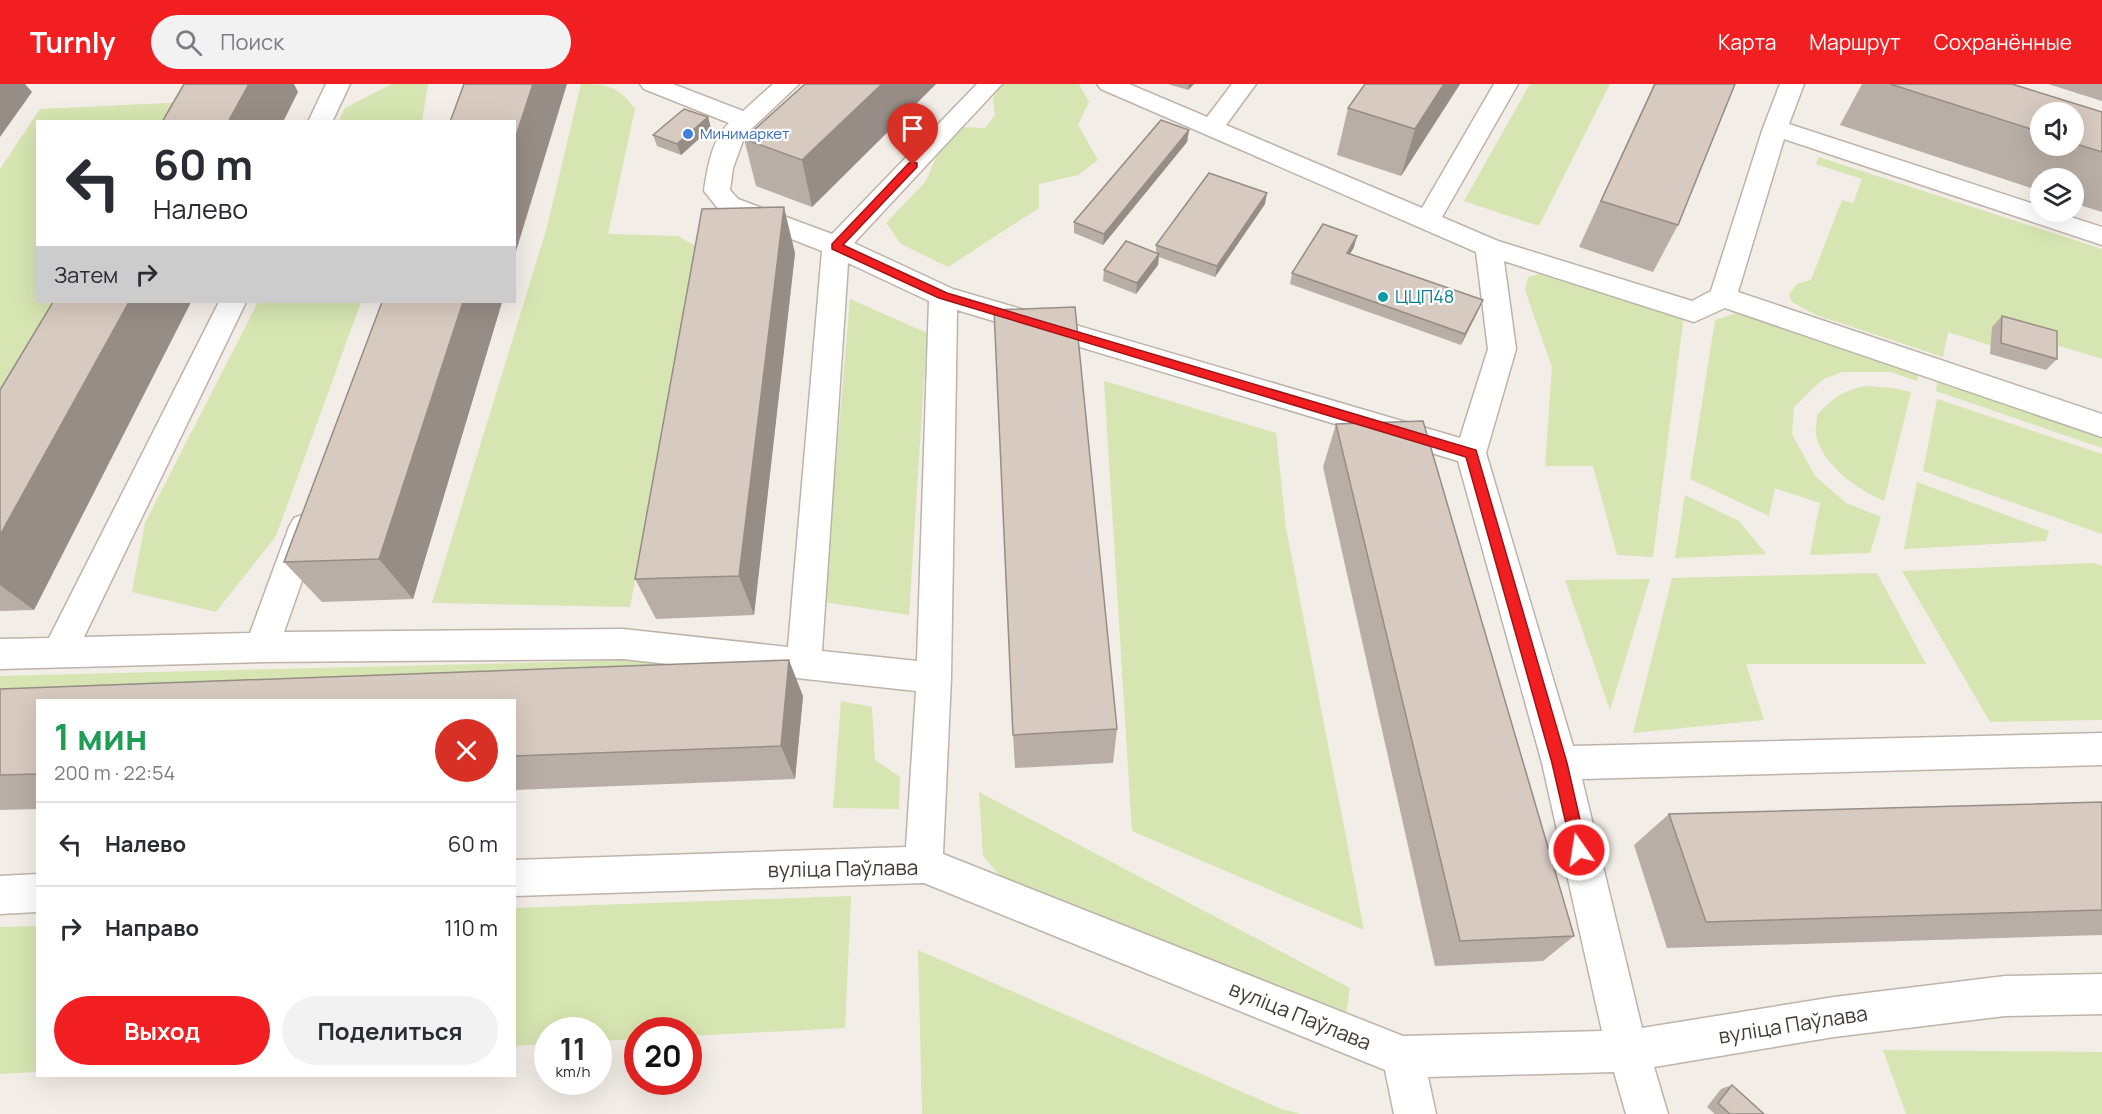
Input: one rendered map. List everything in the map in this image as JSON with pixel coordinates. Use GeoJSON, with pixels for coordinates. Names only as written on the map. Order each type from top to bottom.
{"type":"FeatureCollection","features":[{"type":"Feature","properties":{"kind":"street"},"geometry":{"type":"LineString","coordinates":[[321,120],[338,84]]}},
{"type":"Feature","properties":{"kind":"street"},"geometry":{"type":"LineString","coordinates":[[652,84],[746,120]]}},
{"type":"Feature","properties":{"kind":"street"},"geometry":{"type":"LineString","coordinates":[[787,84],[734,132],[720,168],[717,191],[729,205],[836,246],[943,296],[1471,453]]}},
{"type":"Feature","properties":{"kind":"street"},"geometry":{"type":"LineString","coordinates":[[804,664],[836,246],[990,84]]}},
{"type":"Feature","properties":{"kind":"street"},"geometry":{"type":"LineString","coordinates":[[1109,84],[1489,247],[1694,312],[1723,297],[1775,128],[1792,84]]}},
{"type":"Feature","properties":{"kind":"street"},"geometry":{"type":"LineString","coordinates":[[1210,129],[1244,84]]}},
{"type":"Feature","properties":{"kind":"street"},"geometry":{"type":"LineString","coordinates":[[1427,221],[1506,84]]}},
{"type":"Feature","properties":{"kind":"street"},"geometry":{"type":"LineString","coordinates":[[1775,128],[2102,236]]}},
{"type":"Feature","properties":{"kind":"street"},"geometry":{"type":"LineString","coordinates":[[1489,247],[1502,349],[1471,453],[1560,763],[1627,1051],[1647,1114]]}},
{"type":"Feature","properties":{"kind":"street"},"geometry":{"type":"LineString","coordinates":[[924,865],[934,678],[943,296]]}},
{"type":"Feature","properties":{"kind":"street"},"geometry":{"type":"LineString","coordinates":[[1723,297],[2102,426]]}},
{"type":"Feature","properties":{"kind":"street"},"geometry":{"type":"LineString","coordinates":[[60,651],[232,303]]}},
{"type":"Feature","properties":{"kind":"street"},"geometry":{"type":"LineString","coordinates":[[262,647],[315,502]]}},
{"type":"Feature","properties":{"kind":"street"},"geometry":{"type":"LineString","coordinates":[[0,654],[262,647],[623,644],[934,678]]}},
{"type":"Feature","properties":{"kind":"street"},"geometry":{"type":"LineString","coordinates":[[1560,763],[2102,749]]}},
{"type":"Feature","properties":{"kind":"street","name":"вуліца Паўлава"},"geometry":{"type":"LineString","coordinates":[[516,878],[924,865],[1402,1057],[1627,1051],[1834,1017],[1994,997],[2102,994]]}},
{"type":"Feature","properties":{"kind":"street"},"geometry":{"type":"LineString","coordinates":[[0,895],[36,893]]}},
{"type":"Feature","properties":{"kind":"street"},"geometry":{"type":"LineString","coordinates":[[1402,1057],[1414,1114]]}},
{"type":"Feature","properties":{"kind":"green space"},"geometry":{"type":"Polygon","coordinates":[[[392,84],[428,84],[422,120],[339,120],[345,108],[392,84]]]}},
{"type":"Feature","properties":{"kind":"green space"},"geometry":{"type":"Polygon","coordinates":[[[581,84],[612,88],[624,96],[635,109],[608,234],[678,236],[697,247],[630,607],[432,603],[547,227],[581,84]]]}},
{"type":"Feature","properties":{"kind":"green space"},"geometry":{"type":"Polygon","coordinates":[[[1000,84],[1079,84],[1089,102],[1078,125],[1098,160],[1078,175],[1039,184],[1039,208],[948,267],[901,244],[886,223],[926,181],[938,153],[960,127],[985,128],[995,115],[993,99],[1000,84]]]}},
{"type":"Feature","properties":{"kind":"green space"},"geometry":{"type":"Polygon","coordinates":[[[1530,84],[1610,84],[1539,226],[1464,201],[1530,84]]]}},
{"type":"Feature","properties":{"kind":"green space"},"geometry":{"type":"Polygon","coordinates":[[[209,101],[199,120],[36,120],[36,303],[94,303],[0,467],[0,169],[40,109],[209,101]]]}},
{"type":"Feature","properties":{"kind":"green space"},"geometry":{"type":"Polygon","coordinates":[[[1819,157],[2102,249],[2102,359],[1995,326],[1992,346],[1948,332],[1943,357],[1816,315],[1792,302],[1789,295],[1797,284],[1811,280],[1842,200],[1853,203],[1862,179],[1816,164],[1819,157]]]}},
{"type":"Feature","properties":{"kind":"green space"},"geometry":{"type":"Polygon","coordinates":[[[1547,272],[1684,314],[1653,557],[1617,555],[1593,466],[1545,466],[1552,367],[1525,290],[1528,277],[1547,272]]]}},
{"type":"Feature","properties":{"kind":"green space"},"geometry":{"type":"Polygon","coordinates":[[[850,299],[927,333],[909,615],[824,602],[850,299]]]}},
{"type":"Feature","properties":{"kind":"green space"},"geometry":{"type":"Polygon","coordinates":[[[257,303],[361,303],[276,536],[216,612],[132,592],[145,523],[257,303]]]}},
{"type":"Feature","properties":{"kind":"green space"},"geometry":{"type":"Polygon","coordinates":[[[1746,310],[1920,369],[1917,381],[1890,372],[1842,372],[1822,380],[1794,407],[1792,434],[1815,476],[1846,503],[1881,517],[1870,553],[1810,555],[1820,503],[1775,488],[1769,516],[1690,479],[1715,320],[1746,310]]]}},
{"type":"Feature","properties":{"kind":"green space"},"geometry":{"type":"Polygon","coordinates":[[[1938,378],[2102,434],[2102,448],[1936,391],[1938,378]]]}},
{"type":"Feature","properties":{"kind":"green space"},"geometry":{"type":"Polygon","coordinates":[[[1104,381],[1276,433],[1286,528],[1364,930],[1132,831],[1104,381]]]}},
{"type":"Feature","properties":{"kind":"green space"},"geometry":{"type":"Polygon","coordinates":[[[1864,386],[1911,392],[1884,501],[1842,475],[1826,457],[1816,435],[1817,415],[1843,393],[1864,386]]]}},
{"type":"Feature","properties":{"kind":"green space"},"geometry":{"type":"Polygon","coordinates":[[[1937,399],[2102,454],[2102,534],[1923,471],[1937,399]]]}},
{"type":"Feature","properties":{"kind":"green space"},"geometry":{"type":"Polygon","coordinates":[[[1917,482],[2049,531],[2046,541],[1904,549],[1917,482]]]}},
{"type":"Feature","properties":{"kind":"green space"},"geometry":{"type":"Polygon","coordinates":[[[1685,495],[1739,521],[1766,554],[1675,558],[1685,495]]]}},
{"type":"Feature","properties":{"kind":"green space"},"geometry":{"type":"Polygon","coordinates":[[[2093,563],[2102,566],[2102,720],[1990,722],[1902,571],[2093,563]]]}},
{"type":"Feature","properties":{"kind":"green space"},"geometry":{"type":"Polygon","coordinates":[[[1877,573],[1926,664],[1746,664],[1764,720],[1633,733],[1672,578],[1877,573]]]}},
{"type":"Feature","properties":{"kind":"green space"},"geometry":{"type":"Polygon","coordinates":[[[1650,579],[1610,710],[1565,580],[1650,579]]]}},
{"type":"Feature","properties":{"kind":"green space"},"geometry":{"type":"Polygon","coordinates":[[[634,660],[788,674],[36,699],[0,719],[0,676],[634,660]]]}},
{"type":"Feature","properties":{"kind":"green space"},"geometry":{"type":"Polygon","coordinates":[[[841,701],[872,707],[875,760],[900,777],[899,809],[833,808],[841,701]]]}},
{"type":"Feature","properties":{"kind":"green space"},"geometry":{"type":"Polygon","coordinates":[[[979,792],[1350,988],[1346,1015],[1008,885],[983,856],[979,792]]]}},
{"type":"Feature","properties":{"kind":"green space"},"geometry":{"type":"Polygon","coordinates":[[[851,896],[845,1028],[702,1035],[702,1017],[624,1017],[624,1040],[612,1040],[612,1017],[534,1017],[534,1045],[516,1046],[516,908],[851,896]]]}},
{"type":"Feature","properties":{"kind":"green space"},"geometry":{"type":"Polygon","coordinates":[[[36,926],[36,1072],[0,1074],[0,927],[36,926]]]}},
{"type":"Feature","properties":{"kind":"green space"},"geometry":{"type":"Polygon","coordinates":[[[918,950],[1281,1109],[1301,1114],[922,1114],[918,950]]]}},
{"type":"Feature","properties":{"kind":"green space"},"geometry":{"type":"Polygon","coordinates":[[[1883,1050],[2102,1052],[2102,1114],[1906,1114],[1883,1050]]]}},
{"type":"Feature","properties":{"kind":"building"},"geometry":{"type":"Polygon","coordinates":[[[184,84],[249,84],[229,120],[163,120],[184,84]]]}},
{"type":"Feature","properties":{"kind":"building"},"geometry":{"type":"Polygon","coordinates":[[[464,84],[533,84],[516,136],[516,120],[451,120],[464,84]]]}},
{"type":"Feature","properties":{"kind":"building"},"geometry":{"type":"Polygon","coordinates":[[[805,84],[882,84],[802,160],[744,139],[805,84]]]}},
{"type":"Feature","properties":{"kind":"building"},"geometry":{"type":"Polygon","coordinates":[[[1365,84],[1444,84],[1415,129],[1348,108],[1365,84]]]}},
{"type":"Feature","properties":{"kind":"building"},"geometry":{"type":"Polygon","coordinates":[[[1655,84],[1735,84],[1678,225],[1601,201],[1655,84]]]}},
{"type":"Feature","properties":{"kind":"building"},"geometry":{"type":"Polygon","coordinates":[[[1890,84],[2012,84],[2070,102],[2030,102],[2030,129],[1890,84]]]}},
{"type":"Feature","properties":{"kind":"building"},"geometry":{"type":"Polygon","coordinates":[[[2084,106],[2102,112],[2102,152],[2084,146],[2084,106]]]}},
{"type":"Feature","properties":{"kind":"building"},"geometry":{"type":"Polygon","coordinates":[[[684,109],[708,117],[677,144],[653,135],[684,109]]]}},
{"type":"Feature","properties":{"kind":"building"},"geometry":{"type":"Polygon","coordinates":[[[1161,120],[1189,130],[1104,234],[1074,222],[1161,120]]]}},
{"type":"Feature","properties":{"kind":"building"},"geometry":{"type":"Polygon","coordinates":[[[1209,173],[1267,193],[1217,266],[1156,245],[1209,173]]]}},
{"type":"Feature","properties":{"kind":"building"},"geometry":{"type":"Polygon","coordinates":[[[784,207],[739,576],[635,579],[702,209],[784,207]]]}},
{"type":"Feature","properties":{"kind":"building","name":"ЦЦП48"},"geometry":{"type":"Polygon","coordinates":[[[1323,224],[1357,236],[1347,253],[1483,300],[1465,334],[1292,273],[1323,224]]]}},
{"type":"Feature","properties":{"kind":"building"},"geometry":{"type":"Polygon","coordinates":[[[1126,241],[1159,254],[1137,283],[1104,270],[1126,241]]]}},
{"type":"Feature","properties":{"kind":"building"},"geometry":{"type":"Polygon","coordinates":[[[52,303],[128,303],[0,535],[0,390],[52,303]]]}},
{"type":"Feature","properties":{"kind":"building"},"geometry":{"type":"Polygon","coordinates":[[[382,303],[463,303],[379,559],[284,562],[382,303]]]}},
{"type":"Feature","properties":{"kind":"building"},"geometry":{"type":"Polygon","coordinates":[[[1075,307],[1117,729],[1013,735],[994,310],[1075,307]]]}},
{"type":"Feature","properties":{"kind":"building"},"geometry":{"type":"Polygon","coordinates":[[[2002,316],[2057,331],[2057,359],[2001,343],[2002,316]]]}},
{"type":"Feature","properties":{"kind":"building"},"geometry":{"type":"Polygon","coordinates":[[[1423,421],[1574,936],[1460,941],[1336,424],[1423,421]]]}},
{"type":"Feature","properties":{"kind":"building"},"geometry":{"type":"Polygon","coordinates":[[[789,660],[781,746],[516,756],[516,699],[36,699],[36,774],[0,775],[0,689],[789,660]]]}},
{"type":"Feature","properties":{"kind":"building"},"geometry":{"type":"Polygon","coordinates":[[[2102,802],[2102,910],[1706,922],[1669,814],[2102,802]]]}},
{"type":"Feature","properties":{"kind":"building"},"geometry":{"type":"Polygon","coordinates":[[[1732,1085],[1764,1114],[1730,1114],[1718,1103],[1732,1085]]]}},
{"type":"Feature","properties":{"kind":"place","name":"Минимаркет"},"geometry":{"type":"Point","coordinates":[688,134]}},
{"type":"Feature","properties":{"kind":"place","name":"ЦЦП48"},"geometry":{"type":"Point","coordinates":[1383,297]}},
{"type":"Feature","properties":{"kind":"route"},"geometry":{"type":"LineString","coordinates":[[913,165],[836,246],[943,296],[1471,453],[1560,763],[1579,850]]}}]}
